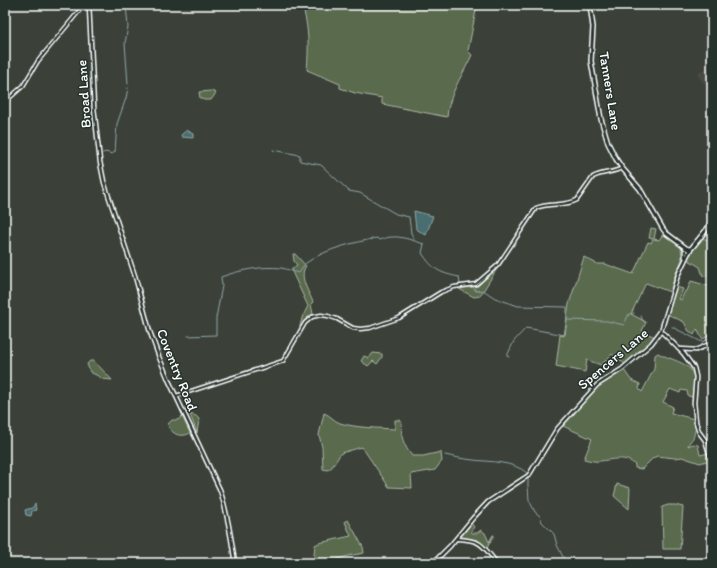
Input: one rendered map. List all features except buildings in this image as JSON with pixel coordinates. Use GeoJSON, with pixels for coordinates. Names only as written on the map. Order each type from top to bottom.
{"type":"FeatureCollection","features":[{"type":"Feature","properties":{"kind":"main road","name":"Tanners Lane"},"geometry":{"type":"LineString","coordinates":[[590,5],[592,27],[591,61],[601,119],[610,146],[622,168],[640,188],[663,229],[688,250]]}},
{"type":"Feature","properties":{"kind":"main road","name":"Spencers Lane"},"geometry":{"type":"LineString","coordinates":[[688,250],[707,229],[712,220]]}},
{"type":"Feature","properties":{"kind":"street"},"geometry":{"type":"LineString","coordinates":[[5,102],[24,85],[38,60],[84,5]]}},
{"type":"Feature","properties":{"kind":"street","name":"Broad Lane"},"geometry":{"type":"LineString","coordinates":[[89,5],[94,108],[100,162],[104,181]]}},
{"type":"Feature","properties":{"kind":"street"},"geometry":{"type":"LineString","coordinates":[[176,396],[283,361],[304,323],[312,317],[321,315],[328,316],[356,329],[370,328],[399,318],[441,292],[454,287],[476,284],[498,264],[536,208],[542,206],[563,205],[574,202],[593,177],[622,168]]}},
{"type":"Feature","properties":{"kind":"street","name":"Coventry Road"},"geometry":{"type":"LineString","coordinates":[[104,181],[135,276],[150,332],[176,396],[220,490],[231,535],[235,563]]}},
{"type":"Feature","properties":{"kind":"street","name":"Spencers Lane"},"geometry":{"type":"LineString","coordinates":[[433,563],[457,539],[473,518],[488,502],[529,475],[557,429],[597,384],[632,360],[651,344],[661,331],[678,275],[688,250]]}},
{"type":"Feature","properties":{"kind":"street"},"geometry":{"type":"LineString","coordinates":[[661,331],[683,353],[694,368],[696,377],[694,403],[696,422],[712,462]]}},
{"type":"Feature","properties":{"kind":"street"},"geometry":{"type":"LineString","coordinates":[[679,349],[700,349],[712,343]]}},
{"type":"Feature","properties":{"kind":"street"},"geometry":{"type":"LineString","coordinates":[[683,353],[686,350]]}},
{"type":"Feature","properties":{"kind":"street"},"geometry":{"type":"LineString","coordinates":[[457,539],[479,542],[497,563]]}},
{"type":"Feature","properties":{"kind":"street"},"geometry":{"type":"LineString","coordinates":[[709,563],[712,555]]}},
{"type":"Feature","properties":{"kind":"shaded area"},"geometry":{"type":"Polygon","coordinates":[[[712,65],[712,86],[708,84],[705,85],[697,74],[712,65]]]}},
{"type":"Feature","properties":{"kind":"green space"},"geometry":{"type":"Polygon","coordinates":[[[302,5],[477,5],[468,51],[472,55],[453,92],[447,117],[382,104],[382,98],[355,93],[340,88],[340,84],[307,70],[308,37],[302,5]]]}},
{"type":"Feature","properties":{"kind":"green space"},"geometry":{"type":"Polygon","coordinates":[[[211,91],[216,93],[211,100],[204,100],[200,98],[199,92],[211,91]]]}},
{"type":"Feature","properties":{"kind":"green space"},"geometry":{"type":"Polygon","coordinates":[[[651,228],[656,229],[654,239],[659,240],[664,233],[681,246],[682,260],[670,292],[646,283],[631,314],[646,322],[642,331],[655,337],[637,355],[625,364],[612,354],[601,365],[587,360],[585,372],[556,366],[560,335],[564,336],[569,304],[584,257],[597,264],[605,264],[633,274],[648,242],[651,243],[653,239],[649,238],[651,228]]]}},
{"type":"Feature","properties":{"kind":"green space"},"geometry":{"type":"Polygon","coordinates":[[[703,238],[712,242],[712,277],[703,276],[700,267],[687,259],[703,238]]]}},
{"type":"Feature","properties":{"kind":"green space"},"geometry":{"type":"Polygon","coordinates":[[[293,254],[295,254],[306,266],[303,274],[307,289],[313,302],[311,304],[313,314],[306,320],[299,330],[302,318],[308,306],[293,274],[292,269],[297,265],[294,261],[293,254]]]}},
{"type":"Feature","properties":{"kind":"green space"},"geometry":{"type":"Polygon","coordinates":[[[500,264],[480,296],[474,297],[459,289],[478,286],[500,264]]]}},
{"type":"Feature","properties":{"kind":"green space"},"geometry":{"type":"Polygon","coordinates":[[[691,281],[712,287],[712,335],[702,339],[697,329],[694,335],[688,330],[684,322],[667,314],[676,287],[683,289],[679,299],[681,300],[691,281]]]}},
{"type":"Feature","properties":{"kind":"green space"},"geometry":{"type":"Polygon","coordinates":[[[373,353],[382,354],[382,357],[377,364],[373,361],[368,366],[361,361],[364,356],[369,358],[373,353]]]}},
{"type":"Feature","properties":{"kind":"green space"},"geometry":{"type":"Polygon","coordinates":[[[658,353],[687,366],[693,374],[694,383],[692,397],[688,396],[687,391],[681,390],[680,393],[670,389],[663,402],[673,407],[671,413],[694,419],[697,430],[695,430],[694,436],[688,446],[693,444],[698,445],[700,455],[708,453],[710,460],[700,463],[682,457],[675,458],[657,456],[642,469],[635,468],[635,465],[631,462],[623,459],[596,461],[584,459],[592,439],[563,426],[597,387],[624,370],[631,380],[640,384],[639,389],[642,392],[654,369],[655,355],[658,353]]]}},
{"type":"Feature","properties":{"kind":"green space"},"geometry":{"type":"Polygon","coordinates":[[[90,361],[94,361],[112,380],[102,379],[90,372],[87,364],[90,361]]]}},
{"type":"Feature","properties":{"kind":"green space"},"geometry":{"type":"Polygon","coordinates":[[[324,413],[340,423],[367,428],[395,429],[395,420],[400,420],[402,423],[403,441],[412,456],[423,456],[441,452],[442,461],[435,470],[411,474],[412,488],[389,487],[362,447],[341,453],[332,467],[328,470],[323,469],[322,447],[319,435],[324,413]]]}},
{"type":"Feature","properties":{"kind":"green space"},"geometry":{"type":"Polygon","coordinates":[[[190,414],[199,419],[197,433],[190,414]]]}},
{"type":"Feature","properties":{"kind":"green space"},"geometry":{"type":"Polygon","coordinates":[[[182,416],[190,433],[180,435],[174,433],[169,428],[168,424],[172,420],[178,420],[182,416]]]}},
{"type":"Feature","properties":{"kind":"green space"},"geometry":{"type":"Polygon","coordinates":[[[617,484],[630,488],[629,509],[614,496],[617,484]]]}},
{"type":"Feature","properties":{"kind":"green space"},"geometry":{"type":"Polygon","coordinates":[[[668,505],[683,507],[680,549],[663,549],[662,507],[668,505]]]}},
{"type":"Feature","properties":{"kind":"green space"},"geometry":{"type":"Polygon","coordinates":[[[348,520],[363,547],[364,553],[318,563],[314,554],[315,545],[351,536],[345,522],[348,520]]]}},
{"type":"Feature","properties":{"kind":"green space"},"geometry":{"type":"Polygon","coordinates":[[[471,523],[474,527],[471,531],[472,533],[477,533],[481,530],[485,533],[489,542],[494,535],[487,548],[479,541],[461,537],[471,523]]]}},
{"type":"Feature","properties":{"kind":"water"},"geometry":{"type":"Polygon","coordinates":[[[187,130],[193,134],[193,138],[182,137],[181,135],[187,130]]]}},
{"type":"Feature","properties":{"kind":"water"},"geometry":{"type":"Polygon","coordinates":[[[414,211],[433,216],[426,235],[416,229],[414,211]]]}},
{"type":"Feature","properties":{"kind":"water"},"geometry":{"type":"Polygon","coordinates":[[[35,504],[36,510],[32,511],[31,516],[26,515],[25,510],[32,508],[35,504]]]}},
{"type":"Feature","properties":{"kind":"waterway"},"geometry":{"type":"LineString","coordinates":[[126,5],[128,27],[125,43],[128,84]]}},
{"type":"Feature","properties":{"kind":"waterway"},"geometry":{"type":"LineString","coordinates":[[281,8],[295,5]]}},
{"type":"Feature","properties":{"kind":"waterway"},"geometry":{"type":"LineString","coordinates":[[103,153],[106,152],[112,154],[115,152],[117,124],[128,88]]}},
{"type":"Feature","properties":{"kind":"waterway"},"geometry":{"type":"LineString","coordinates":[[273,150],[300,155],[300,161],[321,165],[349,191],[360,193],[396,214],[409,217],[411,233],[414,239]]}},
{"type":"Feature","properties":{"kind":"waterway"},"geometry":{"type":"LineString","coordinates":[[188,336],[216,335],[216,318],[222,286],[221,277],[236,272],[258,268],[281,268],[299,273],[306,263],[323,253],[340,247],[377,238],[379,240],[390,237],[400,237],[424,244],[422,253],[430,263],[442,272],[459,277],[460,284]]}},
{"type":"Feature","properties":{"kind":"waterway"},"geometry":{"type":"LineString","coordinates":[[461,288],[473,287],[476,291],[483,290],[495,298],[518,306],[567,307],[567,320],[607,321],[624,325]]}},
{"type":"Feature","properties":{"kind":"waterway"},"geometry":{"type":"LineString","coordinates":[[625,322],[629,314],[634,313]]}},
{"type":"Feature","properties":{"kind":"waterway"},"geometry":{"type":"LineString","coordinates":[[641,316],[645,322]]}},
{"type":"Feature","properties":{"kind":"waterway"},"geometry":{"type":"LineString","coordinates":[[509,357],[507,356],[514,341],[526,328],[565,335],[567,321]]}},
{"type":"Feature","properties":{"kind":"waterway"},"geometry":{"type":"LineString","coordinates":[[672,327],[702,342],[712,338]]}},
{"type":"Feature","properties":{"kind":"waterway"},"geometry":{"type":"LineString","coordinates":[[445,455],[509,464],[527,473]]}},
{"type":"Feature","properties":{"kind":"waterway"},"geometry":{"type":"LineString","coordinates":[[531,476],[528,479],[529,500],[535,512],[540,516],[542,522],[554,534],[557,545],[566,563]]}}]}
